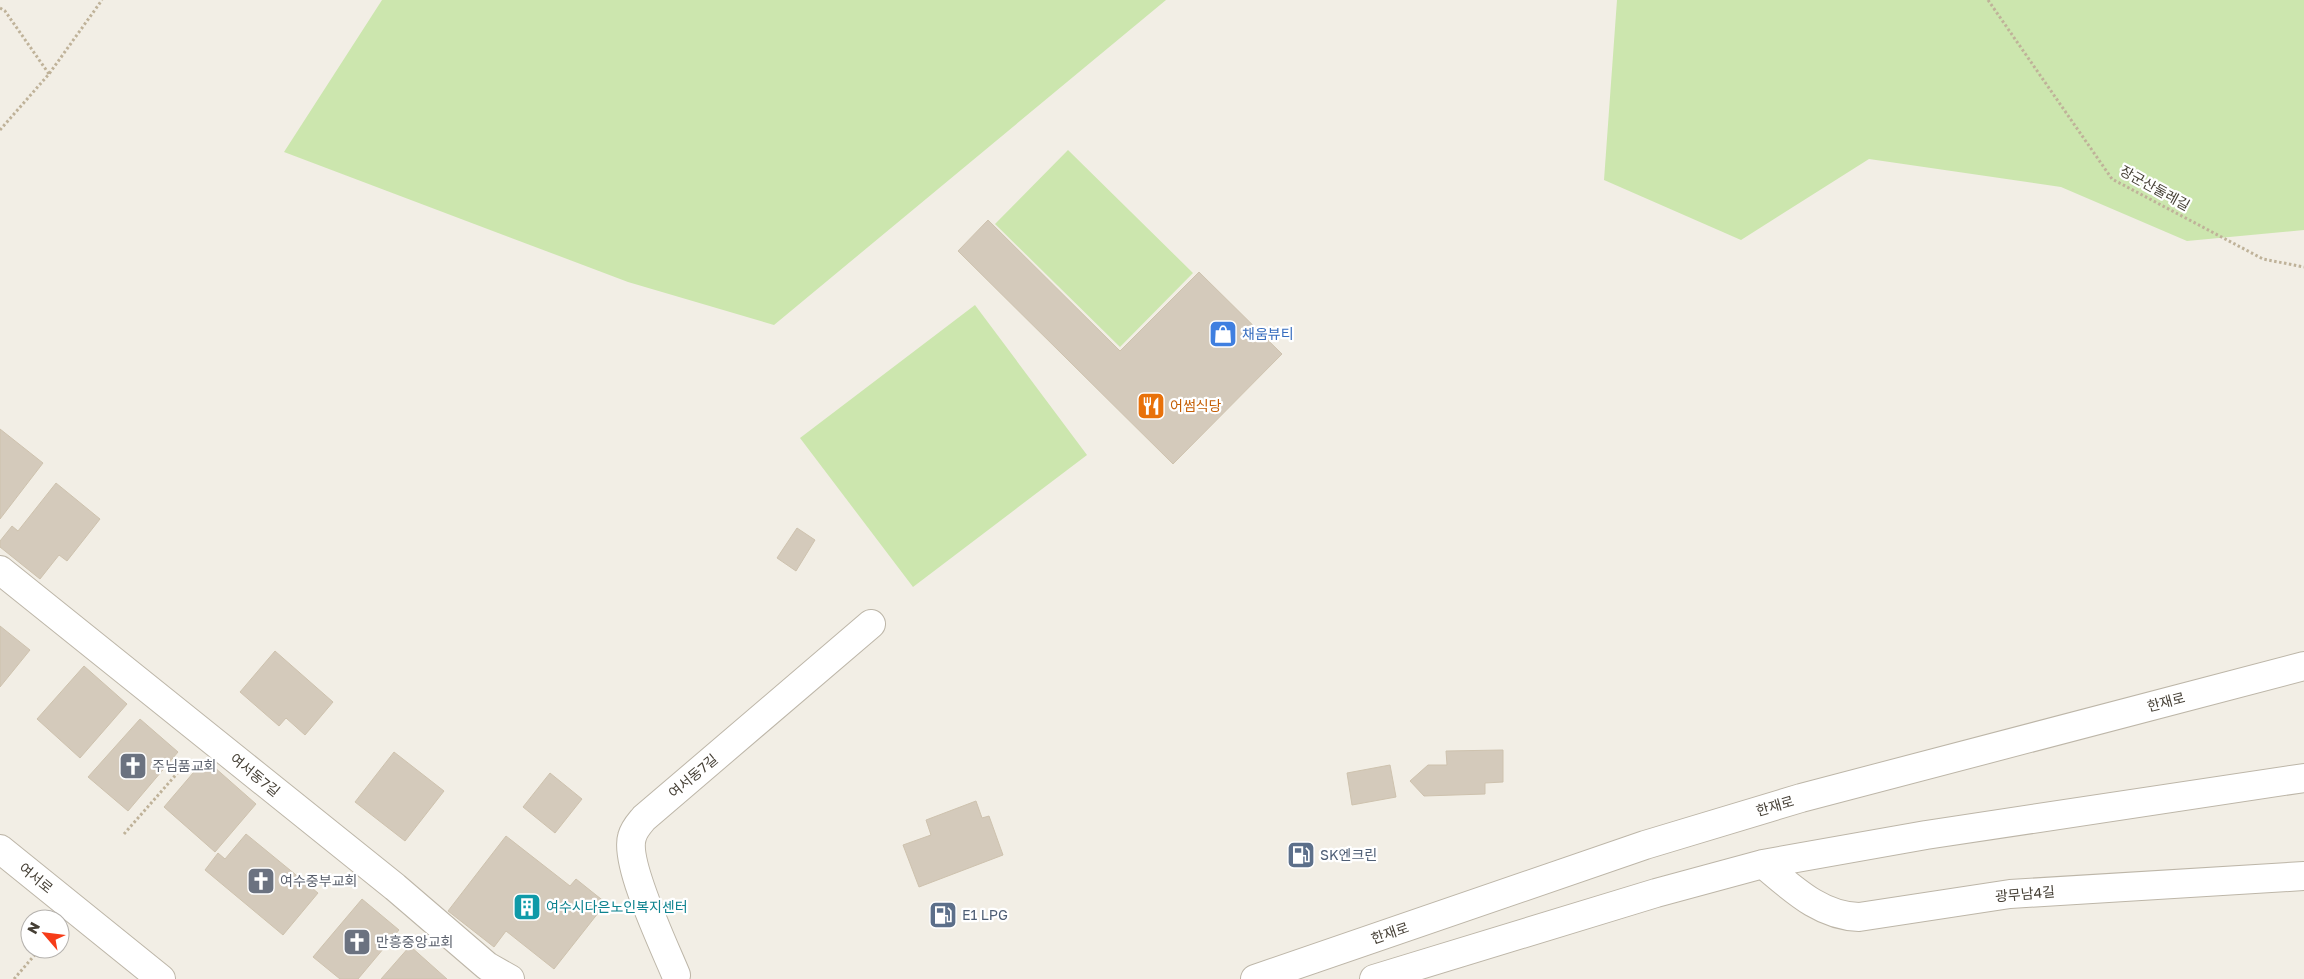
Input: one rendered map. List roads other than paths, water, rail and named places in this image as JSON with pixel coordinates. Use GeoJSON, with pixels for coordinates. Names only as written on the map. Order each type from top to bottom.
{"type":"FeatureCollection","features":[{"type":"Feature","properties":{"kind":"street","name":"여서동7길"},"geometry":{"type":"LineString","coordinates":[[0,570],[395,887],[487,966],[510,979]]}},
{"type":"Feature","properties":{"kind":"street","name":"여서동7길"},"geometry":{"type":"LineString","coordinates":[[674,978],[648,912],[636,869],[631,848],[631,838],[636,828],[644,818],[871,624]]}},
{"type":"Feature","properties":{"kind":"street","name":"한재로"},"geometry":{"type":"LineString","coordinates":[[1256,979],[1720,821],[1811,795],[2304,666]]}},
{"type":"Feature","properties":{"kind":"street"},"geometry":{"type":"LineString","coordinates":[[1374,979],[1656,893],[1763,864],[1926,835],[2304,778]]}},
{"type":"Feature","properties":{"kind":"street","name":"여서로"},"geometry":{"type":"LineString","coordinates":[[0,848],[160,979]]}},
{"type":"Feature","properties":{"kind":"street","name":"광무남4길"},"geometry":{"type":"LineString","coordinates":[[1763,864],[1800,895],[1815,904],[1845,916],[1860,917],[2010,894],[2304,876]]}},
{"type":"Feature","properties":{"kind":"street","name":"여서로"},"geometry":{"type":"LineString","coordinates":[[96,926],[128,979]]}},
{"type":"Feature","properties":{"kind":"place","name":"채움뷰티"},"geometry":{"type":"Point","coordinates":[1223,334]}},
{"type":"Feature","properties":{"kind":"place","name":"어썸식당"},"geometry":{"type":"Point","coordinates":[1151,406]}},
{"type":"Feature","properties":{"kind":"place","name":"주님품교회"},"geometry":{"type":"Point","coordinates":[133,766]}},
{"type":"Feature","properties":{"kind":"place","name":"SK엔크린"},"geometry":{"type":"Point","coordinates":[1301,855]}},
{"type":"Feature","properties":{"kind":"place","name":"여수중부교회"},"geometry":{"type":"Point","coordinates":[261,881]}},
{"type":"Feature","properties":{"kind":"place","name":"여수시다은노인복지센터"},"geometry":{"type":"Point","coordinates":[527,907]}},
{"type":"Feature","properties":{"kind":"place","name":"E1 LPG"},"geometry":{"type":"Point","coordinates":[943,915]}},
{"type":"Feature","properties":{"kind":"place","name":"만흥중앙교회"},"geometry":{"type":"Point","coordinates":[357,942]}}]}
